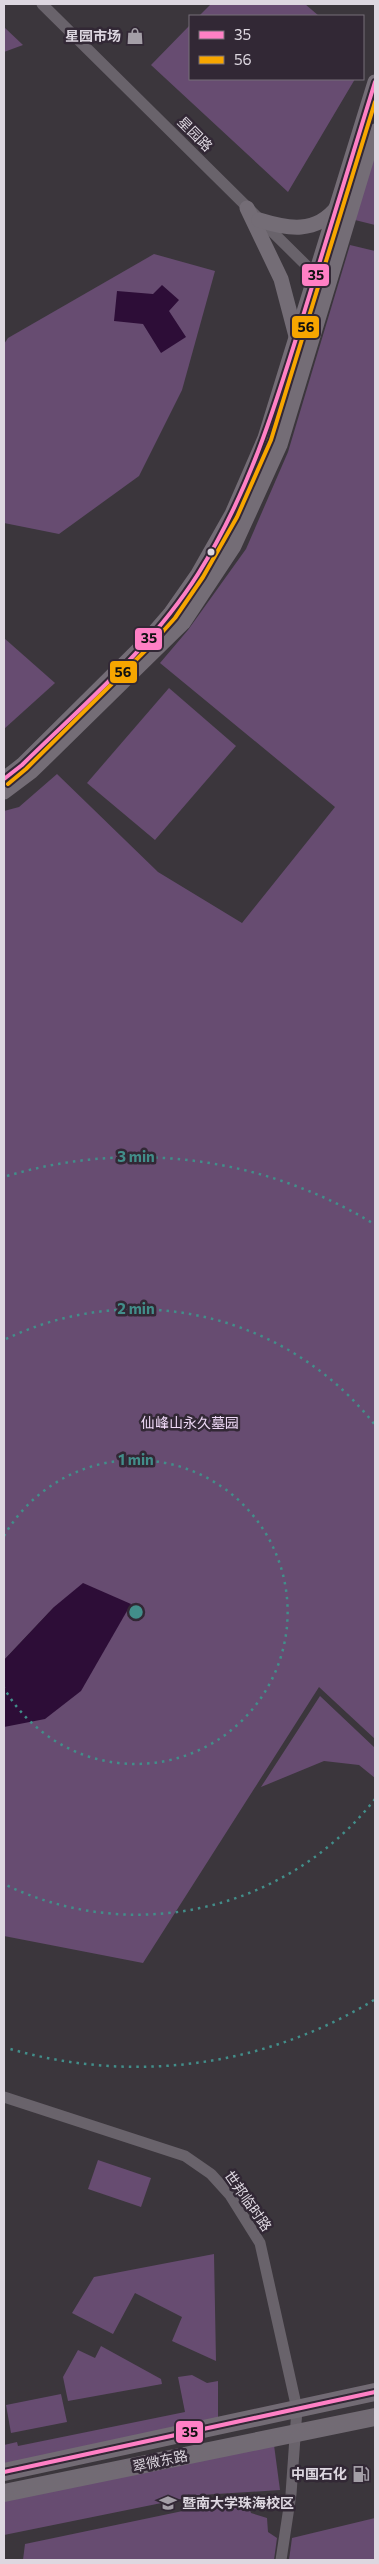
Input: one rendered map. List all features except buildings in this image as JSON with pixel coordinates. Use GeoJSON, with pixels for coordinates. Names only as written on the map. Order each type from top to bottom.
{"type":"FeatureCollection","features":[{"type":"Feature","properties":{"kind":"main road"},"geometry":{"type":"LineString","coordinates":[[4,792],[32,771],[183,623],[234,546],[280,446],[322,279],[338,206],[375,82]]}},
{"type":"Feature","properties":{"kind":"main road"},"geometry":{"type":"LineString","coordinates":[[4,779],[22,765],[144,644],[170,614],[198,574],[232,514],[265,438],[297,337],[322,279],[375,131]]}},
{"type":"Feature","properties":{"kind":"main road"},"geometry":{"type":"LineString","coordinates":[[259,220],[281,227],[306,226],[328,219],[338,206]]}},
{"type":"Feature","properties":{"kind":"main road"},"geometry":{"type":"LineString","coordinates":[[247,208],[281,279],[297,337]]}},
{"type":"Feature","properties":{"kind":"main road","name":"翠微东路"},"geometry":{"type":"LineString","coordinates":[[4,2472],[375,2392]]}},
{"type":"Feature","properties":{"kind":"main road","name":"翠微东路"},"geometry":{"type":"LineString","coordinates":[[4,2493],[375,2417]]}},
{"type":"Feature","properties":{"kind":"street","name":"星园路"},"geometry":{"type":"LineString","coordinates":[[42,4],[259,220],[322,279]]}},
{"type":"Feature","properties":{"kind":"street","name":"世邦临时路"},"geometry":{"type":"LineString","coordinates":[[4,2098],[185,2156],[211,2174],[230,2195],[260,2243],[297,2409],[297,2433],[291,2494],[281,2560]]}},
{"type":"Feature","properties":{"kind":"green space"},"geometry":{"type":"Polygon","coordinates":[[[211,4],[305,4],[318,15],[200,15],[211,4]]]}},
{"type":"Feature","properties":{"kind":"green space"},"geometry":{"type":"Polygon","coordinates":[[[189,26],[189,80],[354,80],[288,192],[151,65],[189,26]]]}},
{"type":"Feature","properties":{"kind":"green space"},"geometry":{"type":"Polygon","coordinates":[[[4,27],[23,45],[4,52],[4,27]]]}},
{"type":"Feature","properties":{"kind":"green space"},"geometry":{"type":"Polygon","coordinates":[[[375,151],[375,225],[355,220],[375,151]]]}},
{"type":"Feature","properties":{"kind":"green space","name":"仙峰山永久墓园"},"geometry":{"type":"Polygon","coordinates":[[[350,245],[375,251],[375,1739],[319,1687],[143,1963],[4,1936],[4,1727],[54,1607],[4,1660],[4,811],[19,807],[57,774],[158,872],[242,923],[335,807],[160,663],[188,630],[246,549],[288,452],[350,245]]]}},
{"type":"Feature","properties":{"kind":"green space"},"geometry":{"type":"Polygon","coordinates":[[[154,254],[215,271],[182,390],[139,476],[59,534],[4,523],[4,344],[8,338],[154,254]]]}},
{"type":"Feature","properties":{"kind":"green space"},"geometry":{"type":"Polygon","coordinates":[[[4,638],[55,683],[4,729],[4,638]]]}},
{"type":"Feature","properties":{"kind":"green space"},"geometry":{"type":"Polygon","coordinates":[[[169,688],[236,746],[155,840],[87,783],[169,688]]]}},
{"type":"Feature","properties":{"kind":"green space"},"geometry":{"type":"Polygon","coordinates":[[[320,1696],[375,1748],[375,1778],[359,1765],[324,1761],[261,1787],[320,1696]]]}},
{"type":"Feature","properties":{"kind":"green space"},"geometry":{"type":"Polygon","coordinates":[[[98,2160],[151,2178],[141,2207],[88,2189],[98,2160]]]}},
{"type":"Feature","properties":{"kind":"green space"},"geometry":{"type":"Polygon","coordinates":[[[214,2254],[216,2361],[172,2341],[182,2317],[135,2293],[113,2334],[72,2313],[94,2277],[214,2254]]]}},
{"type":"Feature","properties":{"kind":"green space"},"geometry":{"type":"Polygon","coordinates":[[[101,2346],[161,2379],[162,2384],[68,2401],[63,2377],[78,2350],[95,2358],[101,2346]]]}},
{"type":"Feature","properties":{"kind":"green space"},"geometry":{"type":"Polygon","coordinates":[[[192,2375],[207,2383],[218,2381],[218,2424],[4,2469],[4,2445],[17,2442],[18,2446],[185,2412],[178,2377],[192,2375]]]}},
{"type":"Feature","properties":{"kind":"green space"},"geometry":{"type":"Polygon","coordinates":[[[61,2394],[67,2422],[11,2433],[6,2405],[61,2394]]]}},
{"type":"Feature","properties":{"kind":"green space"},"geometry":{"type":"Polygon","coordinates":[[[274,2445],[280,2490],[201,2495],[4,2535],[4,2500],[274,2445]]]}},
{"type":"Feature","properties":{"kind":"green space"},"geometry":{"type":"Polygon","coordinates":[[[248,2505],[251,2513],[267,2518],[268,2532],[277,2538],[274,2560],[23,2560],[25,2544],[197,2508],[248,2505]]]}},
{"type":"Feature","properties":{"kind":"green space"},"geometry":{"type":"Polygon","coordinates":[[[375,2518],[375,2560],[289,2560],[292,2538],[375,2518]]]}},
{"type":"Feature","properties":{"kind":"shaded area"},"geometry":{"type":"Polygon","coordinates":[[[162,285],[179,300],[169,311],[186,337],[161,353],[143,324],[114,321],[117,291],[153,294],[162,285]]]}},
{"type":"Feature","properties":{"kind":"shaded area"},"geometry":{"type":"Polygon","coordinates":[[[83,1583],[131,1604],[81,1691],[45,1719],[4,1727],[4,1660],[54,1607],[83,1583]]]}},
{"type":"Feature","properties":{"kind":"transit line","name":"35"},"geometry":{"type":"LineString","coordinates":[[4,779],[22,765],[138,651],[180,601],[216,543],[246,481],[271,416],[375,82]]}},
{"type":"Feature","properties":{"kind":"transit line","name":"56"},"geometry":{"type":"LineString","coordinates":[[8,784],[26,769],[148,648],[175,618],[203,577],[237,517],[271,440],[375,102]]}},
{"type":"Feature","properties":{"kind":"transit line","name":"35"},"geometry":{"type":"LineString","coordinates":[[4,2472],[375,2392]]}},
{"type":"Feature","properties":{"kind":"place","name":"星园市场"},"geometry":{"type":"Point","coordinates":[135,36]}},
{"type":"Feature","properties":{"kind":"place","name":"中国石化"},"geometry":{"type":"Point","coordinates":[361,2474]}},
{"type":"Feature","properties":{"kind":"place","name":"暨南大学珠海校区"},"geometry":{"type":"Point","coordinates":[168,2503]}}]}
